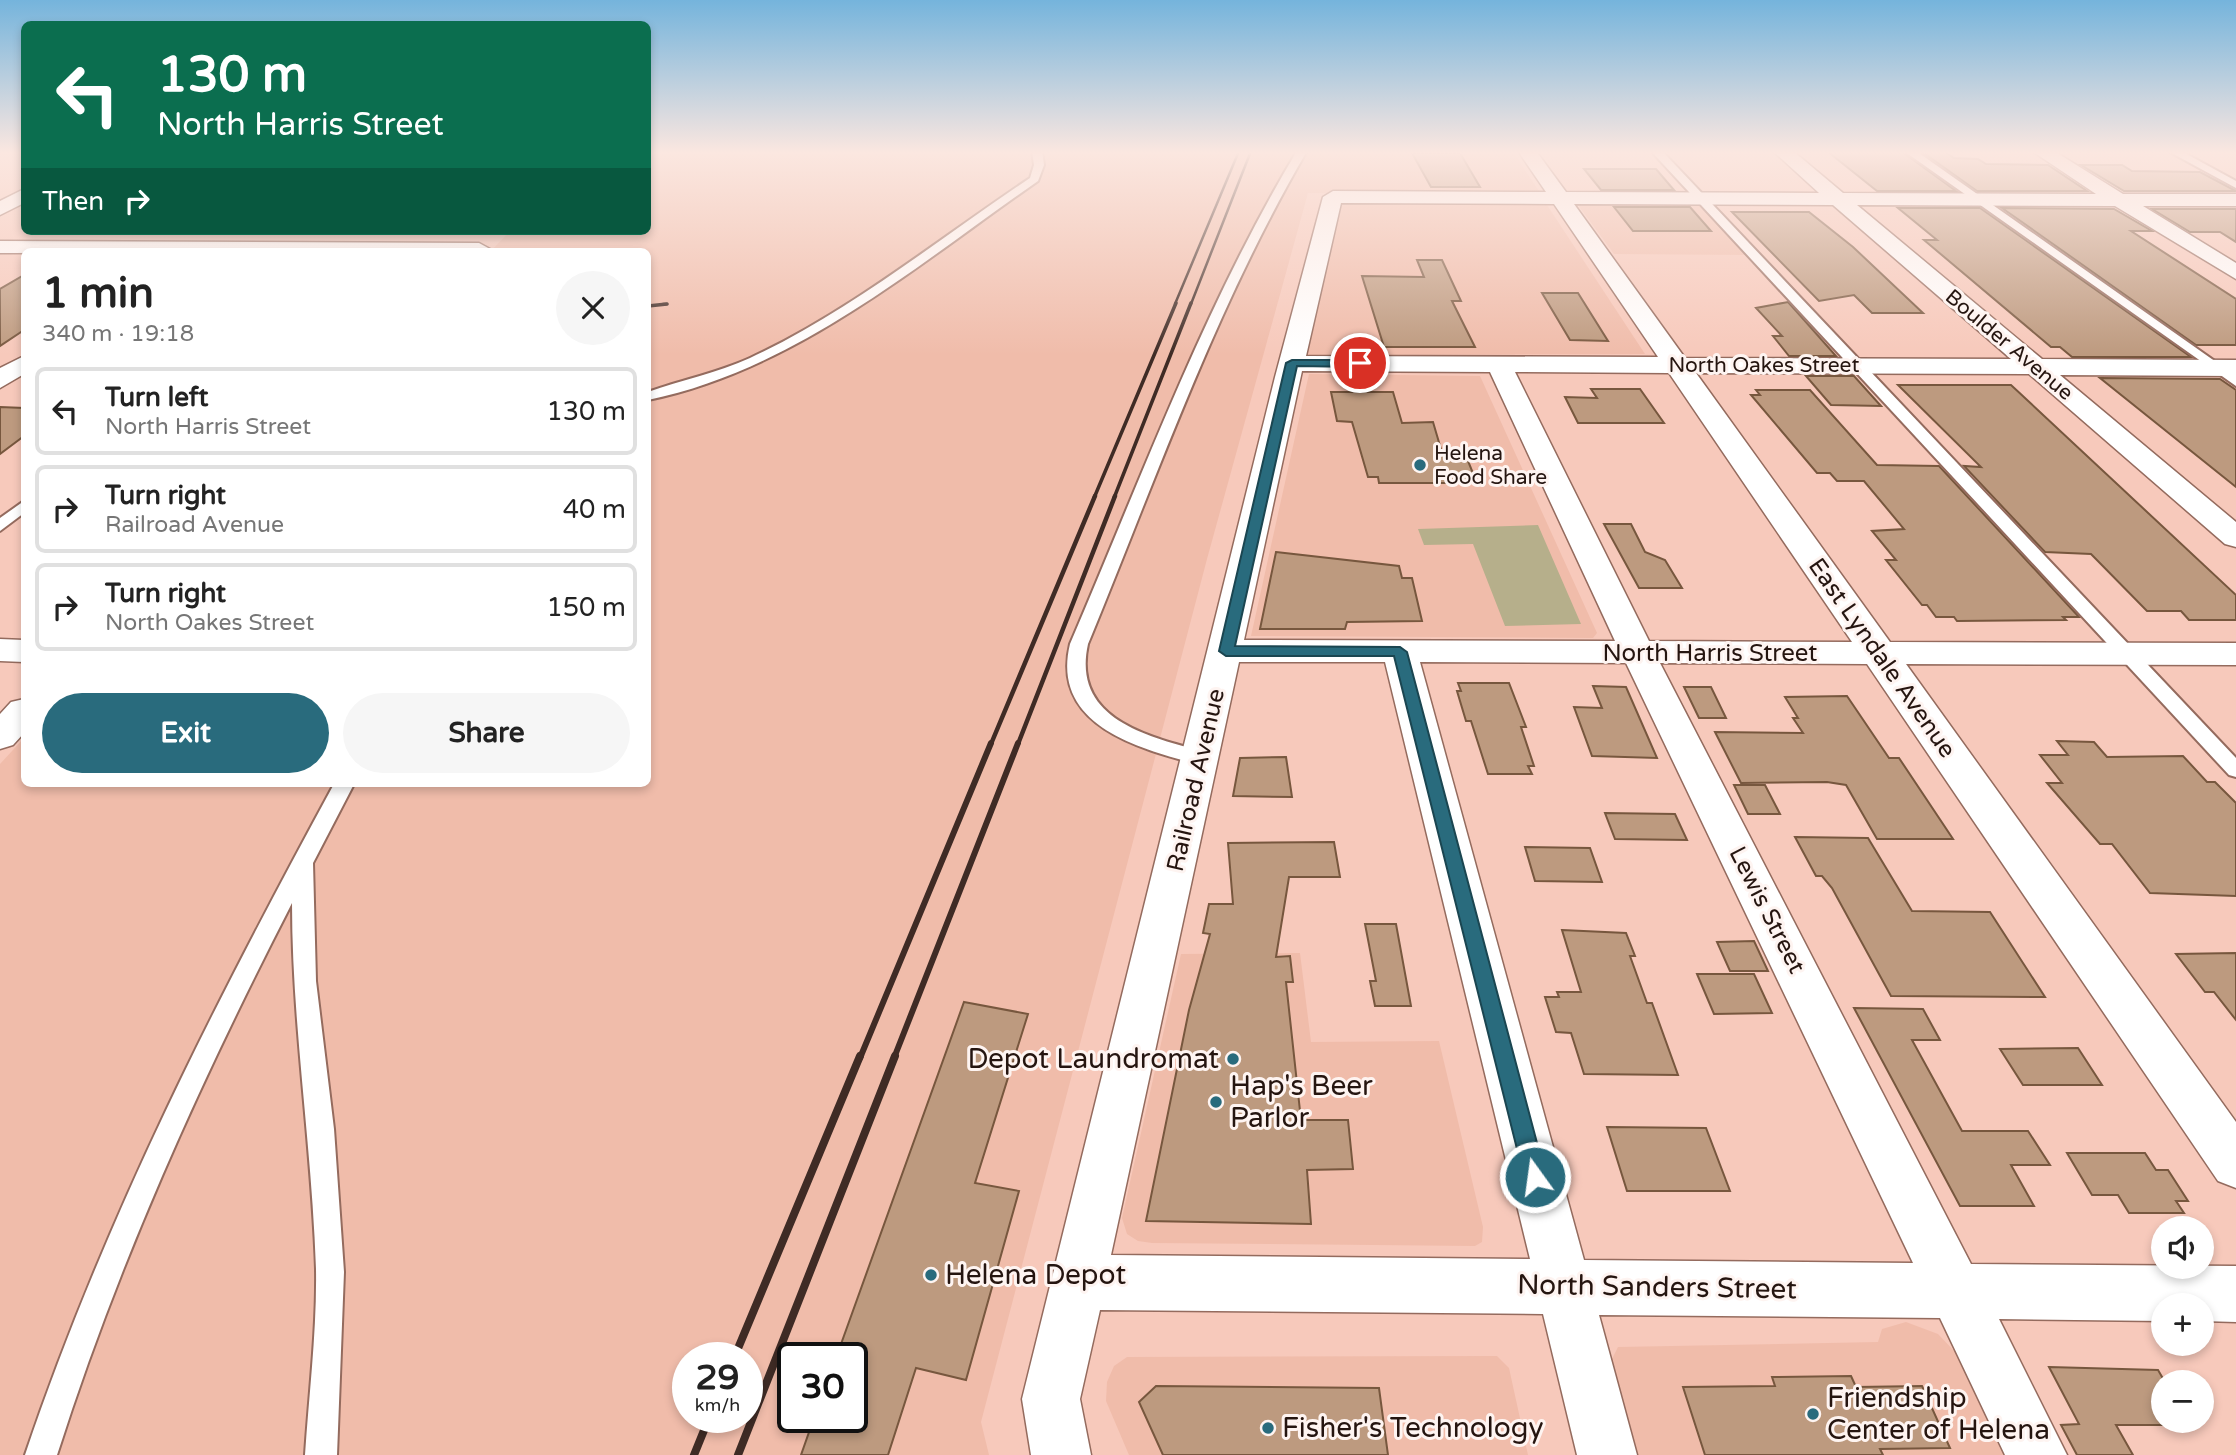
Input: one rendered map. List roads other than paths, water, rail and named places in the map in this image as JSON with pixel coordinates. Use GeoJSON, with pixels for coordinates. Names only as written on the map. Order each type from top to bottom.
{"type":"FeatureCollection","features":[{"type":"Feature","properties":{"kind":"street","name":"Railroad Avenue"},"geometry":{"type":"LineString","coordinates":[[1078,1282],[1292,363],[1328,219]]}},
{"type":"Feature","properties":{"kind":"street","name":"East Lyndale Avenue"},"geometry":{"type":"LineString","coordinates":[[1574,219],[2236,1164]]}},
{"type":"Feature","properties":{"kind":"street","name":"Boulder Avenue"},"geometry":{"type":"LineString","coordinates":[[1860,219],[2236,538]]}},
{"type":"Feature","properties":{"kind":"street"},"geometry":{"type":"LineString","coordinates":[[2151,219],[2236,272]]}},
{"type":"Feature","properties":{"kind":"street"},"geometry":{"type":"LineString","coordinates":[[188,248],[207,235]]}},
{"type":"Feature","properties":{"kind":"street"},"geometry":{"type":"LineString","coordinates":[[222,248],[332,245],[405,248]]}},
{"type":"Feature","properties":{"kind":"street"},"geometry":{"type":"LineString","coordinates":[[0,247],[93,248]]}},
{"type":"Feature","properties":{"kind":"street","name":"North Oakes Street"},"geometry":{"type":"LineString","coordinates":[[1292,363],[2033,366],[2229,373]]}},
{"type":"Feature","properties":{"kind":"street","name":"Lewis Street"},"geometry":{"type":"LineString","coordinates":[[1499,364],[1638,653],[2037,1455]]}},
{"type":"Feature","properties":{"kind":"street"},"geometry":{"type":"LineString","coordinates":[[0,380],[21,365]]}},
{"type":"Feature","properties":{"kind":"street"},"geometry":{"type":"LineString","coordinates":[[0,650],[21,651]]}},
{"type":"Feature","properties":{"kind":"street","name":"North Harris Street"},"geometry":{"type":"LineString","coordinates":[[1226,651],[2236,654]]}},
{"type":"Feature","properties":{"kind":"street"},"geometry":{"type":"LineString","coordinates":[[1400,652],[1606,1455]]}},
{"type":"Feature","properties":{"kind":"street"},"geometry":{"type":"LineString","coordinates":[[0,736],[21,714]]}},
{"type":"Feature","properties":{"kind":"street"},"geometry":{"type":"LineString","coordinates":[[1061,1455],[1051,1399],[1078,1282]]}},
{"type":"Feature","properties":{"kind":"street","name":"North Sanders Street"},"geometry":{"type":"LineString","coordinates":[[1078,1282],[2236,1294]]}},
{"type":"Feature","properties":{"kind":"lane"},"geometry":{"type":"LineString","coordinates":[[651,395],[742,366],[767,355],[974,219]]}},
{"type":"Feature","properties":{"kind":"lane"},"geometry":{"type":"LineString","coordinates":[[1201,758],[1144,741],[1117,728],[1086,702],[1074,674],[1079,644],[1202,350],[1263,219]]}},
{"type":"Feature","properties":{"kind":"lane"},"geometry":{"type":"LineString","coordinates":[[1720,219],[2236,770]]}},
{"type":"Feature","properties":{"kind":"lane"},"geometry":{"type":"LineString","coordinates":[[2005,219],[2229,373]]}},
{"type":"Feature","properties":{"kind":"lane"},"geometry":{"type":"LineString","coordinates":[[0,526],[21,508]]}},
{"type":"Feature","properties":{"kind":"lane"},"geometry":{"type":"LineString","coordinates":[[41,1455],[65,1377],[152,1160],[237,983],[342,787]]}},
{"type":"Feature","properties":{"kind":"lane"},"geometry":{"type":"LineString","coordinates":[[303,860],[304,981],[321,1129],[330,1272],[321,1455]]}},
{"type":"Feature","properties":{"kind":"railway"},"geometry":{"type":"LineString","coordinates":[[1175,304],[1211,219]]}},
{"type":"Feature","properties":{"kind":"railway"},"geometry":{"type":"LineString","coordinates":[[1191,304],[1224,219]]}},
{"type":"Feature","properties":{"kind":"railway"},"geometry":{"type":"LineString","coordinates":[[1094,498],[1176,303]]}},
{"type":"Feature","properties":{"kind":"railway"},"geometry":{"type":"LineString","coordinates":[[1114,498],[1191,303]]}},
{"type":"Feature","properties":{"kind":"railway"},"geometry":{"type":"LineString","coordinates":[[651,306],[667,304],[663,304]]}},
{"type":"Feature","properties":{"kind":"railway"},"geometry":{"type":"LineString","coordinates":[[991,744],[1095,496]]}},
{"type":"Feature","properties":{"kind":"railway"},"geometry":{"type":"LineString","coordinates":[[1018,744],[1115,496]]}},
{"type":"Feature","properties":{"kind":"railway"},"geometry":{"type":"LineString","coordinates":[[860,1058],[991,743]]}},
{"type":"Feature","properties":{"kind":"railway"},"geometry":{"type":"LineString","coordinates":[[894,1058],[1018,743]]}},
{"type":"Feature","properties":{"kind":"railway"},"geometry":{"type":"LineString","coordinates":[[741,1342],[860,1056]]}},
{"type":"Feature","properties":{"kind":"railway"},"geometry":{"type":"LineString","coordinates":[[738,1455],[895,1056]]}},
{"type":"Feature","properties":{"kind":"railway"},"geometry":{"type":"LineString","coordinates":[[694,1455],[703,1433]]}},
{"type":"Feature","properties":{"kind":"place","name":"Helena Food Share"},"geometry":{"type":"Point","coordinates":[1420,465]}},
{"type":"Feature","properties":{"kind":"place","name":"Depot Laundromat"},"geometry":{"type":"Point","coordinates":[1233,1059]}},
{"type":"Feature","properties":{"kind":"place","name":"Hap's Beer Parlor"},"geometry":{"type":"Point","coordinates":[1216,1102]}},
{"type":"Feature","properties":{"kind":"place","name":"Helena Depot"},"geometry":{"type":"Point","coordinates":[931,1275]}},
{"type":"Feature","properties":{"kind":"place","name":"Friendship Center of Helena"},"geometry":{"type":"Point","coordinates":[1813,1414]}},
{"type":"Feature","properties":{"kind":"place","name":"Fisher's Technology"},"geometry":{"type":"Point","coordinates":[1268,1428]}}]}
